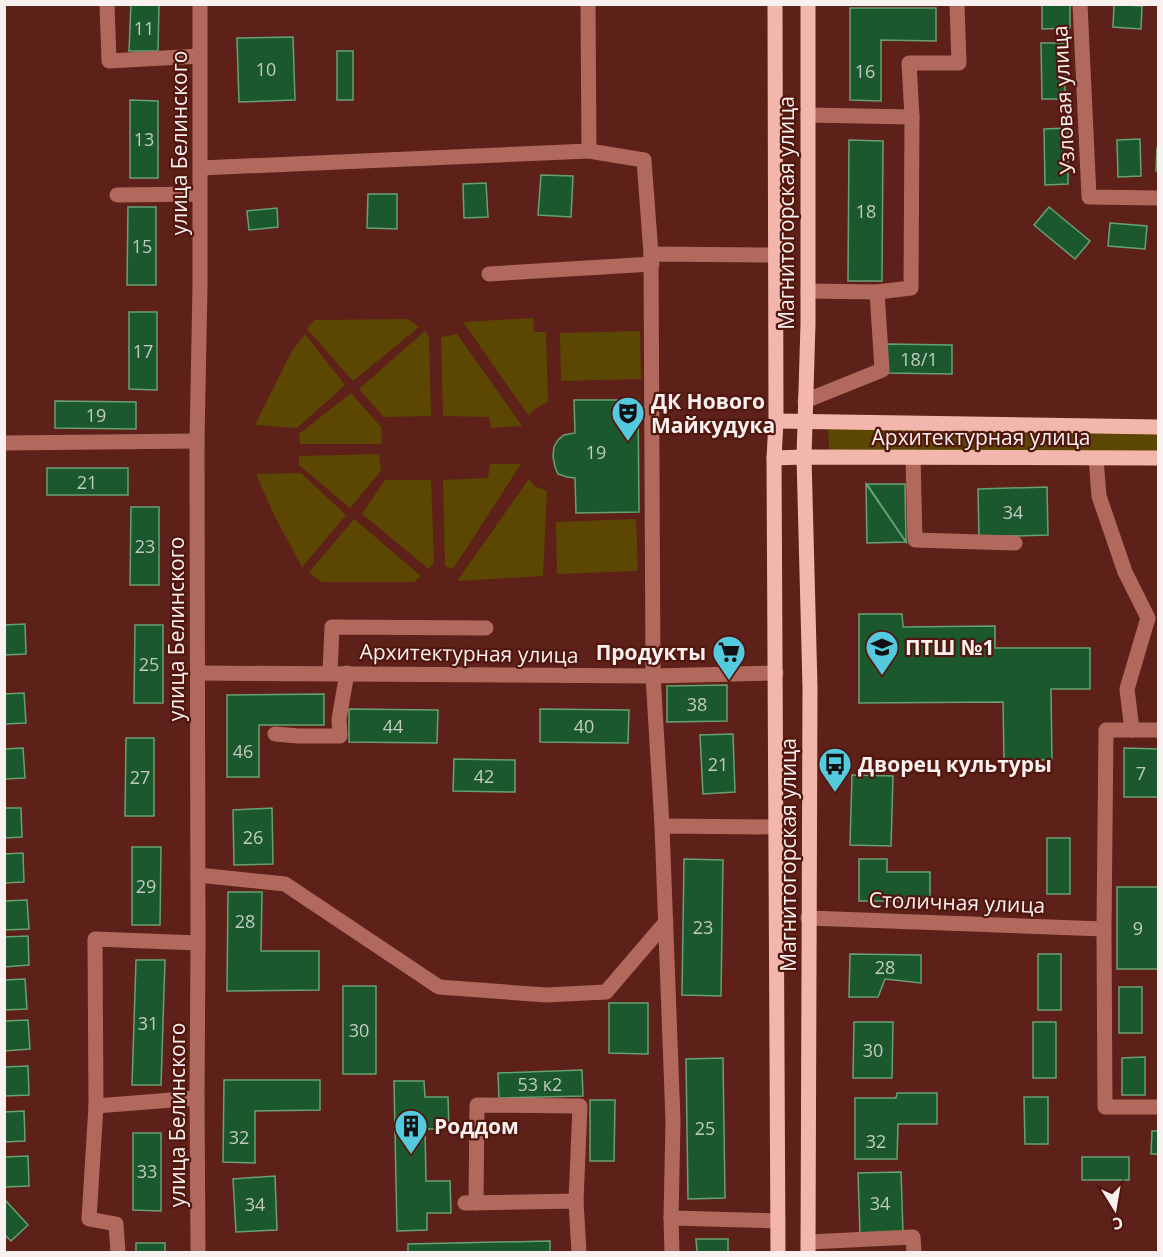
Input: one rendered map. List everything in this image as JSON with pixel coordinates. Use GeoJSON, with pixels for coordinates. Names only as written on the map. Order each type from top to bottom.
{"type":"FeatureCollection","features":[{"type":"Feature","properties":{"kind":"main road","name":"Магнитогорская улица"},"geometry":{"type":"LineString","coordinates":[[775,4],[776,421],[774,458],[778,1252]]}},
{"type":"Feature","properties":{"kind":"main road","name":"Магнитогорская улица"},"geometry":{"type":"LineString","coordinates":[[808,4],[808,291],[804,422],[810,687],[808,1247]]}},
{"type":"Feature","properties":{"kind":"main road"},"geometry":{"type":"LineString","coordinates":[[776,421],[804,422]]}},
{"type":"Feature","properties":{"kind":"main road","name":"Архитектурная улица"},"geometry":{"type":"LineString","coordinates":[[804,422],[1158,427]]}},
{"type":"Feature","properties":{"kind":"main road"},"geometry":{"type":"LineString","coordinates":[[774,458],[804,457]]}},
{"type":"Feature","properties":{"kind":"main road","name":"Архитектурная улица"},"geometry":{"type":"LineString","coordinates":[[804,457],[1158,458]]}},
{"type":"Feature","properties":{"kind":"street"},"geometry":{"type":"LineString","coordinates":[[107,4],[109,61],[200,56]]}},
{"type":"Feature","properties":{"kind":"street","name":"улица Белинского"},"geometry":{"type":"LineString","coordinates":[[198,1252],[197,441],[200,298],[200,4]]}},
{"type":"Feature","properties":{"kind":"street"},"geometry":{"type":"LineString","coordinates":[[588,4],[589,151]]}},
{"type":"Feature","properties":{"kind":"street"},"geometry":{"type":"LineString","coordinates":[[808,291],[877,292],[911,288],[912,117],[909,63],[959,63],[957,4]]}},
{"type":"Feature","properties":{"kind":"street","name":"Узловая улица"},"geometry":{"type":"LineString","coordinates":[[1080,4],[1089,197],[1158,198]]}},
{"type":"Feature","properties":{"kind":"street"},"geometry":{"type":"LineString","coordinates":[[808,115],[912,117]]}},
{"type":"Feature","properties":{"kind":"street"},"geometry":{"type":"LineString","coordinates":[[200,168],[589,151],[644,160],[652,259],[653,676],[662,826],[673,1121],[672,1252]]}},
{"type":"Feature","properties":{"kind":"street"},"geometry":{"type":"LineString","coordinates":[[117,195],[200,194]]}},
{"type":"Feature","properties":{"kind":"street"},"geometry":{"type":"LineString","coordinates":[[489,274],[652,259],[776,255]]}},
{"type":"Feature","properties":{"kind":"street"},"geometry":{"type":"LineString","coordinates":[[805,401],[882,370],[877,292]]}},
{"type":"Feature","properties":{"kind":"street"},"geometry":{"type":"LineString","coordinates":[[4,443],[197,441]]}},
{"type":"Feature","properties":{"kind":"street"},"geometry":{"type":"LineString","coordinates":[[913,457],[915,540],[1015,543]]}},
{"type":"Feature","properties":{"kind":"street"},"geometry":{"type":"LineString","coordinates":[[1096,458],[1099,496],[1125,572],[1148,618],[1127,689],[1132,730]]}},
{"type":"Feature","properties":{"kind":"street"},"geometry":{"type":"LineString","coordinates":[[330,673],[332,627],[486,628]]}},
{"type":"Feature","properties":{"kind":"street","name":"Архитектурная улица"},"geometry":{"type":"LineString","coordinates":[[197,673],[653,676],[776,674]]}},
{"type":"Feature","properties":{"kind":"street"},"geometry":{"type":"LineString","coordinates":[[274,734],[340,736],[339,719],[347,673]]}},
{"type":"Feature","properties":{"kind":"street"},"geometry":{"type":"LineString","coordinates":[[1158,730],[1106,730],[1104,929],[1105,1107],[1158,1107]]}},
{"type":"Feature","properties":{"kind":"street"},"geometry":{"type":"LineString","coordinates":[[662,826],[777,827]]}},
{"type":"Feature","properties":{"kind":"street"},"geometry":{"type":"LineString","coordinates":[[198,874],[285,884],[439,987],[546,995],[606,992],[666,922]]}},
{"type":"Feature","properties":{"kind":"street","name":"Столичная улица"},"geometry":{"type":"LineString","coordinates":[[808,918],[1104,929]]}},
{"type":"Feature","properties":{"kind":"street"},"geometry":{"type":"LineString","coordinates":[[118,1252],[116,1224],[89,1219],[96,1106],[95,939],[198,943]]}},
{"type":"Feature","properties":{"kind":"street"},"geometry":{"type":"LineString","coordinates":[[96,1106],[197,1098]]}},
{"type":"Feature","properties":{"kind":"street"},"geometry":{"type":"LineString","coordinates":[[576,1201],[470,1203],[477,1106],[580,1106],[576,1201],[579,1252]]}},
{"type":"Feature","properties":{"kind":"street"},"geometry":{"type":"LineString","coordinates":[[671,1218],[778,1221]]}},
{"type":"Feature","properties":{"kind":"street"},"geometry":{"type":"LineString","coordinates":[[808,1247],[914,1237],[914,1252]]}},
{"type":"Feature","properties":{"kind":"shaded area"},"geometry":{"type":"Polygon","coordinates":[[[533,318],[534,332],[546,332],[548,402],[535,409],[529,416],[463,322],[533,318]]]}},
{"type":"Feature","properties":{"kind":"shaded area"},"geometry":{"type":"Polygon","coordinates":[[[408,319],[419,327],[353,381],[307,329],[314,320],[408,319]]]}},
{"type":"Feature","properties":{"kind":"shaded area"},"geometry":{"type":"Polygon","coordinates":[[[425,331],[429,337],[431,416],[384,417],[359,389],[425,331]]]}},
{"type":"Feature","properties":{"kind":"shaded area"},"geometry":{"type":"Polygon","coordinates":[[[640,331],[641,379],[561,381],[560,333],[640,331]]]}},
{"type":"Feature","properties":{"kind":"shaded area"},"geometry":{"type":"Polygon","coordinates":[[[305,334],[345,385],[297,428],[255,425],[292,351],[305,334]]]}},
{"type":"Feature","properties":{"kind":"shaded area"},"geometry":{"type":"Polygon","coordinates":[[[457,334],[522,426],[491,428],[489,417],[443,416],[441,337],[457,334]]]}},
{"type":"Feature","properties":{"kind":"shaded area"},"geometry":{"type":"Polygon","coordinates":[[[351,393],[381,427],[382,444],[300,444],[299,434],[351,393]]]}},
{"type":"Feature","properties":{"kind":"shaded area"},"geometry":{"type":"Polygon","coordinates":[[[828,429],[1158,431],[1158,452],[829,450],[828,429]]]}},
{"type":"Feature","properties":{"kind":"shaded area"},"geometry":{"type":"Polygon","coordinates":[[[379,454],[381,471],[350,508],[299,465],[299,456],[379,454]]]}},
{"type":"Feature","properties":{"kind":"shaded area"},"geometry":{"type":"Polygon","coordinates":[[[490,464],[521,464],[453,569],[445,566],[443,480],[488,478],[490,464]]]}},
{"type":"Feature","properties":{"kind":"shaded area"},"geometry":{"type":"Polygon","coordinates":[[[301,473],[346,515],[302,567],[275,517],[256,474],[301,473]]]}},
{"type":"Feature","properties":{"kind":"shaded area"},"geometry":{"type":"Polygon","coordinates":[[[529,479],[534,486],[547,491],[543,576],[457,581],[529,479]]]}},
{"type":"Feature","properties":{"kind":"shaded area"},"geometry":{"type":"Polygon","coordinates":[[[385,480],[431,480],[434,562],[429,569],[362,514],[385,480]]]}},
{"type":"Feature","properties":{"kind":"shaded area"},"geometry":{"type":"Polygon","coordinates":[[[354,519],[421,576],[414,582],[321,582],[309,572],[354,519]]]}},
{"type":"Feature","properties":{"kind":"shaded area"},"geometry":{"type":"Polygon","coordinates":[[[636,519],[638,571],[557,574],[556,522],[636,519]]]}},
{"type":"Feature","properties":{"kind":"building"},"geometry":{"type":"Polygon","coordinates":[[[131,4],[159,4],[158,51],[129,51],[131,4]]]}},
{"type":"Feature","properties":{"kind":"building"},"geometry":{"type":"Polygon","coordinates":[[[1114,4],[1142,6],[1141,29],[1113,27],[1114,4]]]}},
{"type":"Feature","properties":{"kind":"building"},"geometry":{"type":"Polygon","coordinates":[[[1042,5],[1070,5],[1070,28],[1042,29],[1042,5]]]}},
{"type":"Feature","properties":{"kind":"building"},"geometry":{"type":"Polygon","coordinates":[[[850,8],[936,8],[936,41],[881,40],[881,101],[850,100],[850,8]]]}},
{"type":"Feature","properties":{"kind":"building"},"geometry":{"type":"Polygon","coordinates":[[[293,37],[295,100],[239,102],[237,38],[293,37]]]}},
{"type":"Feature","properties":{"kind":"building"},"geometry":{"type":"Polygon","coordinates":[[[1041,43],[1065,43],[1065,99],[1042,99],[1041,43]]]}},
{"type":"Feature","properties":{"kind":"building"},"geometry":{"type":"Polygon","coordinates":[[[337,51],[353,51],[353,100],[337,100],[337,51]]]}},
{"type":"Feature","properties":{"kind":"building"},"geometry":{"type":"Polygon","coordinates":[[[130,100],[158,101],[158,178],[130,178],[130,100]]]}},
{"type":"Feature","properties":{"kind":"building"},"geometry":{"type":"Polygon","coordinates":[[[1068,128],[1068,184],[1045,185],[1044,129],[1068,128]]]}},
{"type":"Feature","properties":{"kind":"building"},"geometry":{"type":"Polygon","coordinates":[[[1140,139],[1141,176],[1118,177],[1117,140],[1140,139]]]}},
{"type":"Feature","properties":{"kind":"building"},"geometry":{"type":"Polygon","coordinates":[[[849,140],[883,141],[882,281],[848,281],[849,140]]]}},
{"type":"Feature","properties":{"kind":"building"},"geometry":{"type":"Polygon","coordinates":[[[1157,148],[1158,171],[1156,171],[1157,148]]]}},
{"type":"Feature","properties":{"kind":"building"},"geometry":{"type":"Polygon","coordinates":[[[541,175],[573,176],[571,217],[538,215],[541,175]]]}},
{"type":"Feature","properties":{"kind":"building"},"geometry":{"type":"Polygon","coordinates":[[[486,183],[488,217],[464,218],[463,184],[486,183]]]}},
{"type":"Feature","properties":{"kind":"building"},"geometry":{"type":"Polygon","coordinates":[[[368,194],[397,194],[397,229],[367,228],[368,194]]]}},
{"type":"Feature","properties":{"kind":"building"},"geometry":{"type":"Polygon","coordinates":[[[128,207],[156,207],[156,285],[127,285],[128,207]]]}},
{"type":"Feature","properties":{"kind":"building"},"geometry":{"type":"Polygon","coordinates":[[[1049,207],[1090,241],[1075,259],[1034,225],[1049,207]]]}},
{"type":"Feature","properties":{"kind":"building"},"geometry":{"type":"Polygon","coordinates":[[[277,208],[278,227],[249,230],[247,211],[277,208]]]}},
{"type":"Feature","properties":{"kind":"building"},"geometry":{"type":"Polygon","coordinates":[[[1110,223],[1147,226],[1145,249],[1108,246],[1110,223]]]}},
{"type":"Feature","properties":{"kind":"building"},"geometry":{"type":"Polygon","coordinates":[[[129,312],[157,312],[157,390],[129,389],[129,312]]]}},
{"type":"Feature","properties":{"kind":"building"},"geometry":{"type":"Polygon","coordinates":[[[887,344],[952,345],[952,374],[887,373],[887,344]]]}},
{"type":"Feature","properties":{"kind":"building"},"geometry":{"type":"Polygon","coordinates":[[[574,400],[638,400],[639,512],[576,513],[575,478],[558,474],[553,456],[558,440],[564,435],[575,433],[574,400]]]}},
{"type":"Feature","properties":{"kind":"building"},"geometry":{"type":"Polygon","coordinates":[[[55,401],[136,402],[136,429],[55,428],[55,401]]]}},
{"type":"Feature","properties":{"kind":"building"},"geometry":{"type":"Polygon","coordinates":[[[47,468],[128,468],[128,495],[47,495],[47,468]]]}},
{"type":"Feature","properties":{"kind":"building"},"geometry":{"type":"Polygon","coordinates":[[[866,484],[906,542],[867,543],[866,484]]]}},
{"type":"Feature","properties":{"kind":"building"},"geometry":{"type":"Polygon","coordinates":[[[867,484],[905,484],[906,542],[867,484]]]}},
{"type":"Feature","properties":{"kind":"building"},"geometry":{"type":"Polygon","coordinates":[[[1047,487],[1048,535],[979,537],[978,489],[1047,487]]]}},
{"type":"Feature","properties":{"kind":"building"},"geometry":{"type":"Polygon","coordinates":[[[131,507],[159,507],[159,585],[130,585],[131,507]]]}},
{"type":"Feature","properties":{"kind":"building"},"geometry":{"type":"Polygon","coordinates":[[[859,614],[902,614],[903,627],[995,626],[995,648],[1090,648],[1090,689],[1051,689],[1052,760],[1004,760],[1003,702],[859,703],[859,614]]]}},
{"type":"Feature","properties":{"kind":"building"},"geometry":{"type":"Polygon","coordinates":[[[25,624],[26,654],[4,655],[4,625],[25,624]]]}},
{"type":"Feature","properties":{"kind":"building"},"geometry":{"type":"Polygon","coordinates":[[[135,625],[163,625],[163,703],[134,703],[135,625]]]}},
{"type":"Feature","properties":{"kind":"building"},"geometry":{"type":"Polygon","coordinates":[[[727,685],[727,721],[667,722],[667,686],[727,685]]]}},
{"type":"Feature","properties":{"kind":"building"},"geometry":{"type":"Polygon","coordinates":[[[24,693],[26,723],[4,724],[4,694],[24,693]]]}},
{"type":"Feature","properties":{"kind":"building"},"geometry":{"type":"Polygon","coordinates":[[[324,694],[324,725],[259,725],[259,777],[227,777],[227,695],[324,694]]]}},
{"type":"Feature","properties":{"kind":"building"},"geometry":{"type":"Polygon","coordinates":[[[349,709],[438,710],[437,743],[349,742],[349,709]]]}},
{"type":"Feature","properties":{"kind":"building"},"geometry":{"type":"Polygon","coordinates":[[[540,709],[629,710],[628,743],[540,742],[540,709]]]}},
{"type":"Feature","properties":{"kind":"building"},"geometry":{"type":"Polygon","coordinates":[[[733,734],[735,792],[703,794],[700,735],[733,734]]]}},
{"type":"Feature","properties":{"kind":"building"},"geometry":{"type":"Polygon","coordinates":[[[126,738],[154,738],[154,816],[125,816],[126,738]]]}},
{"type":"Feature","properties":{"kind":"building"},"geometry":{"type":"Polygon","coordinates":[[[23,748],[25,778],[4,779],[4,749],[23,748]]]}},
{"type":"Feature","properties":{"kind":"building"},"geometry":{"type":"Polygon","coordinates":[[[1124,748],[1158,749],[1158,797],[1124,797],[1124,748]]]}},
{"type":"Feature","properties":{"kind":"building"},"geometry":{"type":"Polygon","coordinates":[[[454,759],[515,760],[515,792],[453,791],[454,759]]]}},
{"type":"Feature","properties":{"kind":"building"},"geometry":{"type":"Polygon","coordinates":[[[852,775],[893,776],[891,846],[850,845],[852,775]]]}},
{"type":"Feature","properties":{"kind":"building"},"geometry":{"type":"Polygon","coordinates":[[[4,808],[21,808],[22,837],[4,838],[4,808]]]}},
{"type":"Feature","properties":{"kind":"building"},"geometry":{"type":"Polygon","coordinates":[[[272,808],[273,864],[234,865],[233,810],[272,808]]]}},
{"type":"Feature","properties":{"kind":"building"},"geometry":{"type":"Polygon","coordinates":[[[1047,838],[1070,838],[1070,894],[1047,894],[1047,838]]]}},
{"type":"Feature","properties":{"kind":"building"},"geometry":{"type":"Polygon","coordinates":[[[132,847],[161,847],[160,925],[132,925],[132,847]]]}},
{"type":"Feature","properties":{"kind":"building"},"geometry":{"type":"Polygon","coordinates":[[[23,853],[24,882],[4,883],[4,854],[23,853]]]}},
{"type":"Feature","properties":{"kind":"building"},"geometry":{"type":"Polygon","coordinates":[[[684,859],[723,860],[721,996],[682,995],[684,859]]]}},
{"type":"Feature","properties":{"kind":"building"},"geometry":{"type":"Polygon","coordinates":[[[859,859],[887,859],[887,872],[930,872],[930,901],[859,901],[859,859]]]}},
{"type":"Feature","properties":{"kind":"building"},"geometry":{"type":"Polygon","coordinates":[[[1117,887],[1158,887],[1158,969],[1117,969],[1117,887]]]}},
{"type":"Feature","properties":{"kind":"building"},"geometry":{"type":"Polygon","coordinates":[[[228,892],[262,892],[261,951],[319,951],[319,990],[227,991],[228,892]]]}},
{"type":"Feature","properties":{"kind":"building"},"geometry":{"type":"Polygon","coordinates":[[[27,900],[29,929],[4,930],[4,901],[27,900]]]}},
{"type":"Feature","properties":{"kind":"building"},"geometry":{"type":"Polygon","coordinates":[[[28,936],[29,965],[4,967],[4,937],[28,936]]]}},
{"type":"Feature","properties":{"kind":"building"},"geometry":{"type":"Polygon","coordinates":[[[850,954],[921,955],[921,983],[885,979],[878,997],[849,997],[850,954]]]}},
{"type":"Feature","properties":{"kind":"building"},"geometry":{"type":"Polygon","coordinates":[[[1038,954],[1061,954],[1061,1010],[1038,1010],[1038,954]]]}},
{"type":"Feature","properties":{"kind":"building"},"geometry":{"type":"Polygon","coordinates":[[[136,960],[165,960],[161,1085],[132,1085],[136,960]]]}},
{"type":"Feature","properties":{"kind":"building"},"geometry":{"type":"Polygon","coordinates":[[[25,979],[27,1009],[4,1010],[4,980],[25,979]]]}},
{"type":"Feature","properties":{"kind":"building"},"geometry":{"type":"Polygon","coordinates":[[[343,986],[376,986],[376,1074],[343,1074],[343,986]]]}},
{"type":"Feature","properties":{"kind":"building"},"geometry":{"type":"Polygon","coordinates":[[[1119,987],[1142,987],[1142,1033],[1119,1033],[1119,987]]]}},
{"type":"Feature","properties":{"kind":"building"},"geometry":{"type":"Polygon","coordinates":[[[609,1003],[648,1003],[648,1054],[609,1053],[609,1003]]]}},
{"type":"Feature","properties":{"kind":"building"},"geometry":{"type":"Polygon","coordinates":[[[28,1020],[30,1049],[4,1051],[4,1021],[28,1020]]]}},
{"type":"Feature","properties":{"kind":"building"},"geometry":{"type":"Polygon","coordinates":[[[854,1022],[893,1022],[892,1078],[853,1078],[854,1022]]]}},
{"type":"Feature","properties":{"kind":"building"},"geometry":{"type":"Polygon","coordinates":[[[1033,1022],[1056,1022],[1056,1078],[1033,1078],[1033,1022]]]}},
{"type":"Feature","properties":{"kind":"building"},"geometry":{"type":"Polygon","coordinates":[[[1145,1057],[1145,1095],[1122,1095],[1122,1058],[1145,1057]]]}},
{"type":"Feature","properties":{"kind":"building"},"geometry":{"type":"Polygon","coordinates":[[[723,1058],[725,1198],[688,1199],[686,1059],[723,1058]]]}},
{"type":"Feature","properties":{"kind":"building"},"geometry":{"type":"Polygon","coordinates":[[[28,1066],[29,1095],[4,1096],[4,1067],[28,1066]]]}},
{"type":"Feature","properties":{"kind":"building"},"geometry":{"type":"Polygon","coordinates":[[[582,1070],[583,1096],[499,1098],[498,1073],[582,1070]]]}},
{"type":"Feature","properties":{"kind":"building"},"geometry":{"type":"Polygon","coordinates":[[[224,1080],[320,1080],[320,1110],[255,1111],[255,1163],[223,1162],[224,1080]]]}},
{"type":"Feature","properties":{"kind":"building","name":"Роддом"},"geometry":{"type":"Polygon","coordinates":[[[394,1081],[424,1081],[425,1097],[448,1097],[449,1129],[425,1129],[426,1181],[450,1181],[451,1213],[427,1213],[427,1230],[397,1231],[394,1081]]]}},
{"type":"Feature","properties":{"kind":"building"},"geometry":{"type":"Polygon","coordinates":[[[897,1093],[937,1093],[937,1124],[898,1124],[897,1159],[855,1159],[855,1098],[896,1098],[897,1093]]]}},
{"type":"Feature","properties":{"kind":"building"},"geometry":{"type":"Polygon","coordinates":[[[1024,1097],[1048,1097],[1048,1144],[1025,1144],[1024,1097]]]}},
{"type":"Feature","properties":{"kind":"building"},"geometry":{"type":"Polygon","coordinates":[[[590,1100],[615,1100],[614,1161],[590,1161],[590,1100]]]}},
{"type":"Feature","properties":{"kind":"building"},"geometry":{"type":"Polygon","coordinates":[[[24,1111],[25,1141],[4,1142],[4,1112],[24,1111]]]}},
{"type":"Feature","properties":{"kind":"building"},"geometry":{"type":"Polygon","coordinates":[[[1152,1131],[1158,1131],[1158,1154],[1151,1154],[1152,1131]]]}},
{"type":"Feature","properties":{"kind":"building"},"geometry":{"type":"Polygon","coordinates":[[[133,1133],[161,1133],[161,1211],[133,1210],[133,1133]]]}},
{"type":"Feature","properties":{"kind":"building"},"geometry":{"type":"Polygon","coordinates":[[[28,1156],[29,1186],[4,1187],[4,1157],[28,1156]]]}},
{"type":"Feature","properties":{"kind":"building"},"geometry":{"type":"Polygon","coordinates":[[[1082,1157],[1129,1157],[1129,1180],[1082,1180],[1082,1157]]]}},
{"type":"Feature","properties":{"kind":"building"},"geometry":{"type":"Polygon","coordinates":[[[901,1172],[903,1233],[860,1234],[858,1173],[901,1172]]]}},
{"type":"Feature","properties":{"kind":"building"},"geometry":{"type":"Polygon","coordinates":[[[275,1176],[277,1230],[236,1232],[233,1179],[275,1176]]]}},
{"type":"Feature","properties":{"kind":"building"},"geometry":{"type":"Polygon","coordinates":[[[6,1201],[28,1225],[11,1241],[4,1234],[4,1202],[6,1201]]]}},
{"type":"Feature","properties":{"kind":"building"},"geometry":{"type":"Polygon","coordinates":[[[696,1239],[728,1239],[728,1252],[697,1252],[696,1239]]]}},
{"type":"Feature","properties":{"kind":"building"},"geometry":{"type":"Polygon","coordinates":[[[550,1241],[550,1252],[408,1252],[408,1244],[550,1241]]]}},
{"type":"Feature","properties":{"kind":"building"},"geometry":{"type":"Polygon","coordinates":[[[136,1243],[165,1243],[165,1252],[136,1252],[136,1243]]]}},
{"type":"Feature","properties":{"kind":"place","name":"ДК Нового Майкудука"},"geometry":{"type":"Point","coordinates":[628,442]}},
{"type":"Feature","properties":{"kind":"place","name":"ПТШ №1"},"geometry":{"type":"Point","coordinates":[882,676]}},
{"type":"Feature","properties":{"kind":"place","name":"Продукты"},"geometry":{"type":"Point","coordinates":[729,681]}},
{"type":"Feature","properties":{"kind":"place","name":"Дворец культуры"},"geometry":{"type":"Point","coordinates":[835,793]}},
{"type":"Feature","properties":{"kind":"place","name":"Роддом"},"geometry":{"type":"Point","coordinates":[411,1155]}}]}
